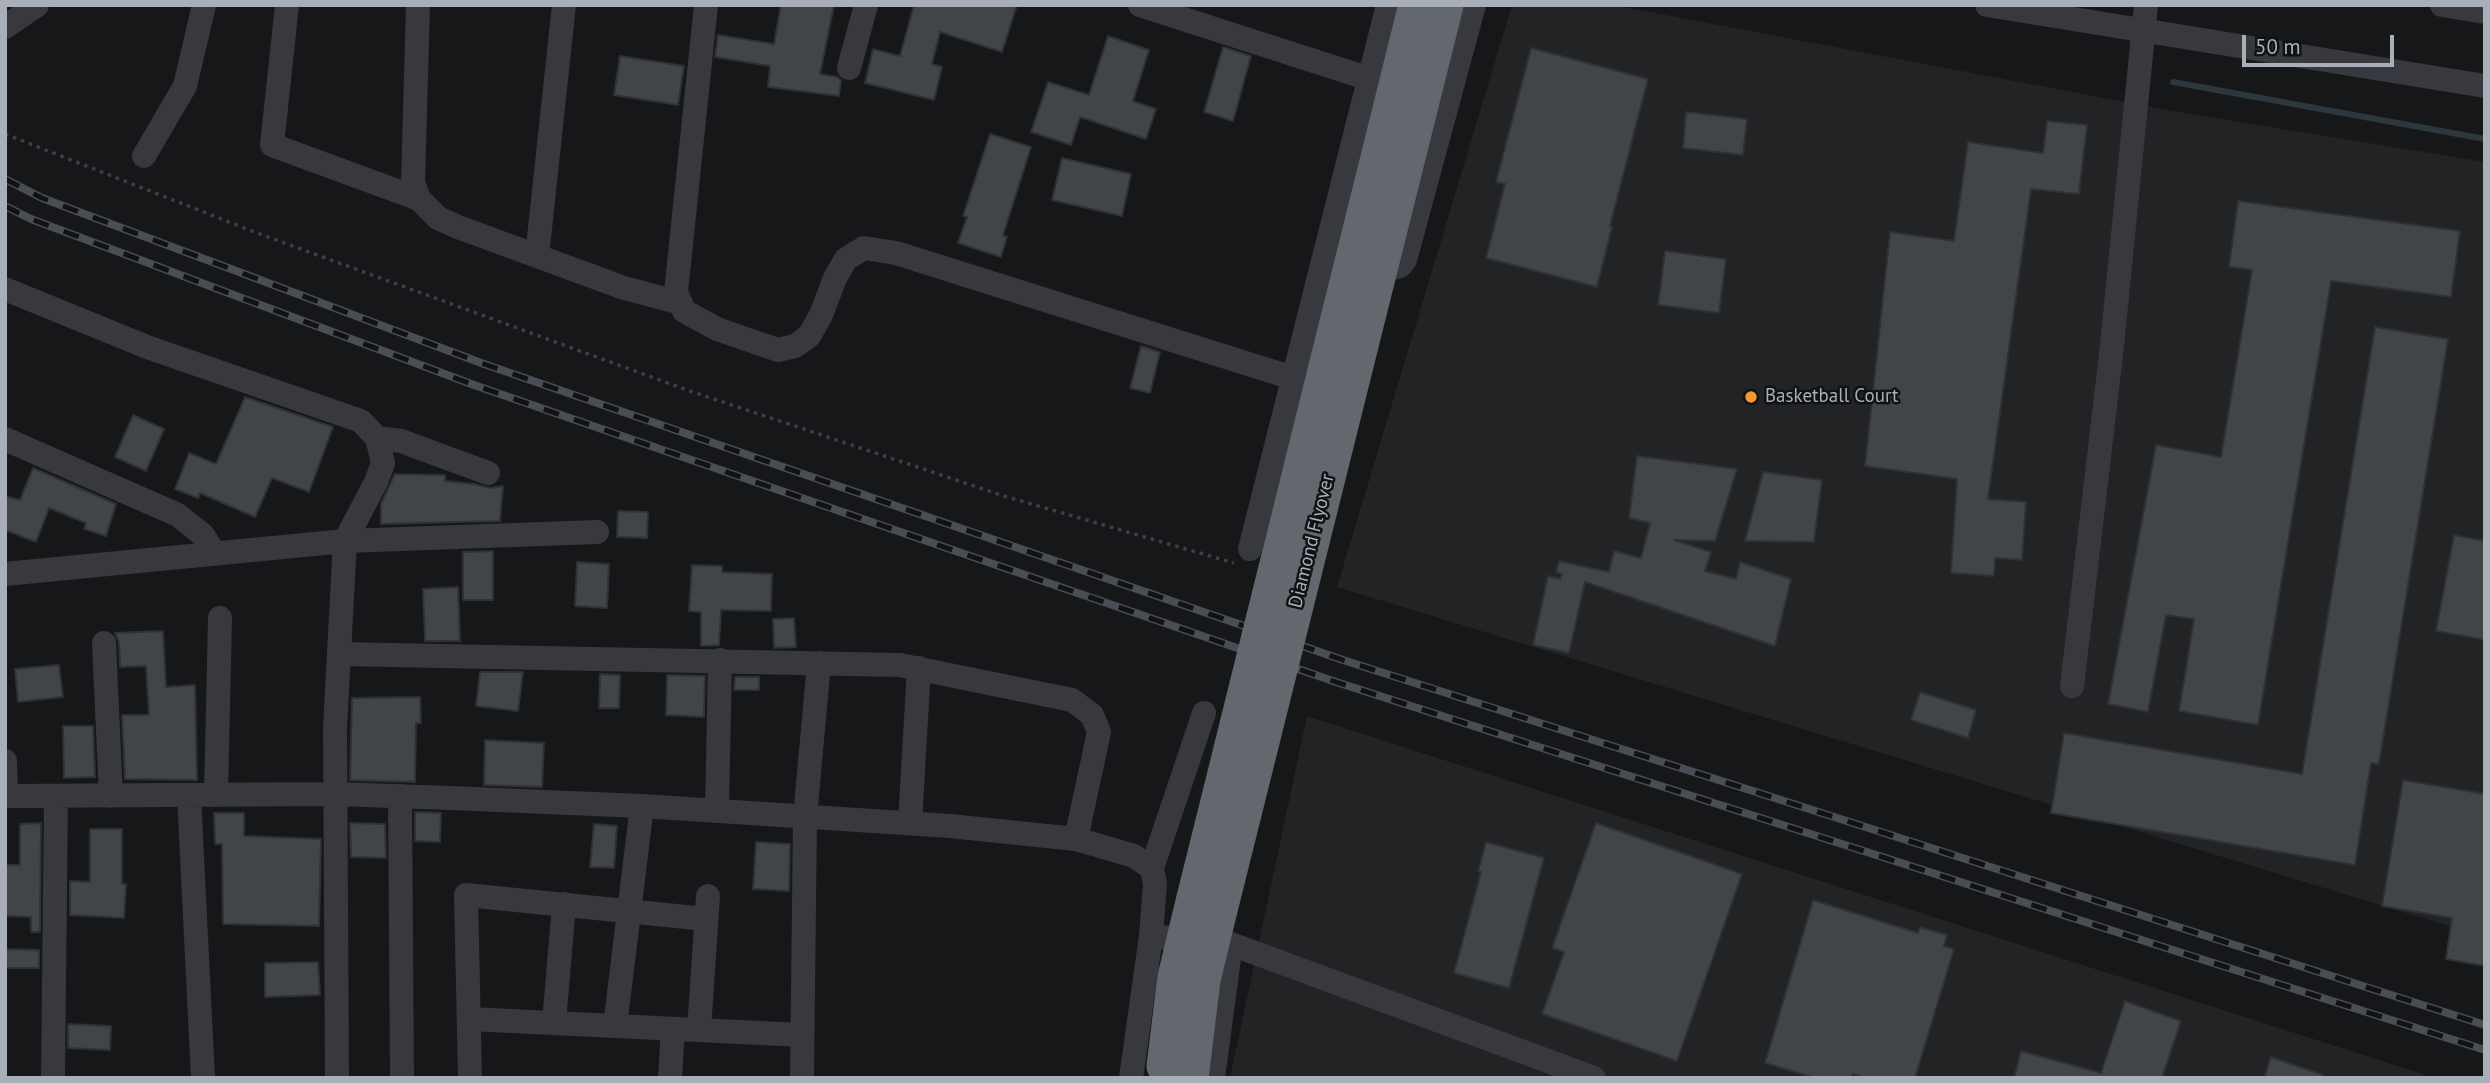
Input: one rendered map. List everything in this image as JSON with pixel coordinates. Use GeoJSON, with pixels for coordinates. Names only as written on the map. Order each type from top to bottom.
{"type":"FeatureCollection","features":[{"type":"Feature","properties":{"kind":"highway","name":"Diamond Flyover"},"geometry":{"type":"LineString","coordinates":[[1164,1078],[1179,963],[1417,5]]}},
{"type":"Feature","properties":{"kind":"highway","name":"Diamond Flyover"},"geometry":{"type":"LineString","coordinates":[[1190,1078],[1202,981],[1445,5]]}},
{"type":"Feature","properties":{"kind":"street"},"geometry":{"type":"LineString","coordinates":[[5,27],[37,5]]}},
{"type":"Feature","properties":{"kind":"street"},"geometry":{"type":"LineString","coordinates":[[144,156],[185,86],[204,5]]}},
{"type":"Feature","properties":{"kind":"street"},"geometry":{"type":"LineString","coordinates":[[287,5],[272,145],[419,199]]}},
{"type":"Feature","properties":{"kind":"street"},"geometry":{"type":"LineString","coordinates":[[418,5],[413,183],[419,199],[438,218],[624,288],[681,303]]}},
{"type":"Feature","properties":{"kind":"street"},"geometry":{"type":"LineString","coordinates":[[537,257],[564,5]]}},
{"type":"Feature","properties":{"kind":"street"},"geometry":{"type":"LineString","coordinates":[[706,5],[676,292],[684,311],[717,329],[778,350],[794,346],[809,336],[846,260],[864,247],[896,253],[1293,378]]}},
{"type":"Feature","properties":{"kind":"street"},"geometry":{"type":"LineString","coordinates":[[849,68],[866,5]]}},
{"type":"Feature","properties":{"kind":"street"},"geometry":{"type":"LineString","coordinates":[[1140,5],[1370,79]]}},
{"type":"Feature","properties":{"kind":"street"},"geometry":{"type":"LineString","coordinates":[[1248,557],[1388,5]]}},
{"type":"Feature","properties":{"kind":"street"},"geometry":{"type":"LineString","coordinates":[[1326,250],[1392,268],[1405,260],[1474,5]]}},
{"type":"Feature","properties":{"kind":"street"},"geometry":{"type":"LineString","coordinates":[[1987,5],[2485,86]]}},
{"type":"Feature","properties":{"kind":"street"},"geometry":{"type":"LineString","coordinates":[[2072,686],[2112,346],[2146,5]]}},
{"type":"Feature","properties":{"kind":"street"},"geometry":{"type":"LineString","coordinates":[[2442,5],[2485,12]]}},
{"type":"Feature","properties":{"kind":"street"},"geometry":{"type":"LineString","coordinates":[[5,289],[147,347],[360,421],[377,438],[383,463],[345,541],[335,727],[337,1078]]}},
{"type":"Feature","properties":{"kind":"street"},"geometry":{"type":"LineString","coordinates":[[377,438],[401,441],[488,473]]}},
{"type":"Feature","properties":{"kind":"street"},"geometry":{"type":"LineString","coordinates":[[5,439],[178,515],[203,535],[214,553]]}},
{"type":"Feature","properties":{"kind":"street"},"geometry":{"type":"LineString","coordinates":[[5,573],[345,541],[597,531]]}},
{"type":"Feature","properties":{"kind":"street"},"geometry":{"type":"LineString","coordinates":[[216,795],[220,618]]}},
{"type":"Feature","properties":{"kind":"street"},"geometry":{"type":"LineString","coordinates":[[104,643],[111,796]]}},
{"type":"Feature","properties":{"kind":"street"},"geometry":{"type":"LineString","coordinates":[[339,654],[900,665],[1072,701],[1092,715],[1099,732],[1076,839]]}},
{"type":"Feature","properties":{"kind":"street"},"geometry":{"type":"LineString","coordinates":[[717,811],[720,660]]}},
{"type":"Feature","properties":{"kind":"street"},"geometry":{"type":"LineString","coordinates":[[802,1078],[805,817],[819,663]]}},
{"type":"Feature","properties":{"kind":"street"},"geometry":{"type":"LineString","coordinates":[[910,823],[919,668]]}},
{"type":"Feature","properties":{"kind":"street"},"geometry":{"type":"LineString","coordinates":[[1131,1078],[1152,936],[1156,884],[1152,868],[1204,713]]}},
{"type":"Feature","properties":{"kind":"street"},"geometry":{"type":"LineString","coordinates":[[5,761],[6,796],[336,794],[642,806],[910,823],[1076,839],[1134,856],[1152,868]]}},
{"type":"Feature","properties":{"kind":"street"},"geometry":{"type":"LineString","coordinates":[[53,1078],[56,796]]}},
{"type":"Feature","properties":{"kind":"street"},"geometry":{"type":"LineString","coordinates":[[189,796],[203,1078]]}},
{"type":"Feature","properties":{"kind":"street"},"geometry":{"type":"LineString","coordinates":[[400,796],[402,1078]]}},
{"type":"Feature","properties":{"kind":"street"},"geometry":{"type":"LineString","coordinates":[[615,1026],[642,806]]}},
{"type":"Feature","properties":{"kind":"street"},"geometry":{"type":"LineString","coordinates":[[470,1078],[466,895],[630,910],[707,907],[699,1030]]}},
{"type":"Feature","properties":{"kind":"street"},"geometry":{"type":"LineString","coordinates":[[554,1023],[564,904]]}},
{"type":"Feature","properties":{"kind":"street"},"geometry":{"type":"LineString","coordinates":[[1152,936],[1231,944],[1594,1078]]}},
{"type":"Feature","properties":{"kind":"street"},"geometry":{"type":"LineString","coordinates":[[1213,1078],[1231,944]]}},
{"type":"Feature","properties":{"kind":"street"},"geometry":{"type":"LineString","coordinates":[[469,1019],[802,1035]]}},
{"type":"Feature","properties":{"kind":"street"},"geometry":{"type":"LineString","coordinates":[[670,1078],[673,1029]]}},
{"type":"Feature","properties":{"kind":"path"},"geometry":{"type":"LineString","coordinates":[[5,134],[257,233],[688,390],[1004,496],[1248,557]]}},
{"type":"Feature","properties":{"kind":"shaded area"},"geometry":{"type":"Polygon","coordinates":[[[1512,5],[1613,5],[2173,111],[2485,162],[2485,937],[1337,587],[1512,5]]]}},
{"type":"Feature","properties":{"kind":"shaded area"},"geometry":{"type":"Polygon","coordinates":[[[1307,716],[2435,1078],[1230,1078],[1307,716]]]}},
{"type":"Feature","properties":{"kind":"building"},"geometry":{"type":"Polygon","coordinates":[[[781,5],[834,5],[820,74],[841,80],[839,96],[768,87],[770,66],[715,57],[718,35],[774,44],[781,5]]]}},
{"type":"Feature","properties":{"kind":"building"},"geometry":{"type":"Polygon","coordinates":[[[914,5],[1017,5],[1002,52],[940,32],[932,64],[942,67],[934,100],[865,83],[873,49],[900,56],[914,5]]]}},
{"type":"Feature","properties":{"kind":"building"},"geometry":{"type":"Polygon","coordinates":[[[1108,36],[1149,50],[1133,101],[1156,109],[1146,139],[1080,117],[1071,145],[1031,132],[1048,82],[1089,95],[1108,36]]]}},
{"type":"Feature","properties":{"kind":"building"},"geometry":{"type":"Polygon","coordinates":[[[1223,47],[1251,56],[1233,121],[1204,112],[1223,47]]]}},
{"type":"Feature","properties":{"kind":"building"},"geometry":{"type":"Polygon","coordinates":[[[1531,48],[1648,79],[1597,287],[1486,258],[1505,184],[1496,182],[1531,48]]]}},
{"type":"Feature","properties":{"kind":"building"},"geometry":{"type":"Polygon","coordinates":[[[620,56],[684,66],[678,105],[614,95],[620,56]]]}},
{"type":"Feature","properties":{"kind":"building"},"geometry":{"type":"Polygon","coordinates":[[[1686,112],[1747,119],[1743,155],[1683,148],[1686,112]]]}},
{"type":"Feature","properties":{"kind":"building"},"geometry":{"type":"Polygon","coordinates":[[[2047,121],[2087,125],[2079,194],[2031,189],[1988,499],[2026,502],[2022,560],[1995,558],[1994,576],[1951,573],[1957,479],[1865,466],[1890,232],[1954,241],[1968,142],[2043,153],[2047,121]]]}},
{"type":"Feature","properties":{"kind":"building"},"geometry":{"type":"Polygon","coordinates":[[[990,134],[1031,147],[1003,235],[1007,237],[1001,257],[958,243],[967,217],[963,216],[990,134]]]}},
{"type":"Feature","properties":{"kind":"building"},"geometry":{"type":"Polygon","coordinates":[[[1062,158],[1131,174],[1122,216],[1052,200],[1062,158]]]}},
{"type":"Feature","properties":{"kind":"building"},"geometry":{"type":"Polygon","coordinates":[[[2238,201],[2460,231],[2451,297],[2331,281],[2258,725],[2179,711],[2194,619],[2166,615],[2148,712],[2108,704],[2156,445],[2221,457],[2252,270],[2229,267],[2238,201]]]}},
{"type":"Feature","properties":{"kind":"building"},"geometry":{"type":"Polygon","coordinates":[[[1665,251],[1726,259],[1719,313],[1658,305],[1665,251]]]}},
{"type":"Feature","properties":{"kind":"building"},"geometry":{"type":"Polygon","coordinates":[[[2375,327],[2448,339],[2379,764],[2371,763],[2355,865],[2051,813],[2064,733],[2302,774],[2375,327]]]}},
{"type":"Feature","properties":{"kind":"building"},"geometry":{"type":"Polygon","coordinates":[[[1141,346],[1160,352],[1150,393],[1130,388],[1141,346]]]}},
{"type":"Feature","properties":{"kind":"building"},"geometry":{"type":"Polygon","coordinates":[[[245,397],[333,427],[309,492],[272,478],[255,517],[200,493],[198,498],[175,489],[189,453],[216,464],[245,397]]]}},
{"type":"Feature","properties":{"kind":"building"},"geometry":{"type":"Polygon","coordinates":[[[133,415],[164,429],[146,471],[115,457],[133,415]]]}},
{"type":"Feature","properties":{"kind":"building"},"geometry":{"type":"Polygon","coordinates":[[[1637,456],[1737,469],[1715,541],[1674,540],[1711,552],[1705,571],[1736,579],[1740,562],[1791,579],[1775,646],[1585,582],[1569,653],[1533,645],[1548,576],[1560,579],[1562,574],[1556,572],[1559,561],[1609,572],[1614,551],[1641,558],[1650,523],[1629,518],[1637,456]]]}},
{"type":"Feature","properties":{"kind":"building"},"geometry":{"type":"Polygon","coordinates":[[[33,468],[116,504],[106,536],[84,529],[86,523],[49,508],[36,542],[5,530],[5,496],[20,500],[33,468]]]}},
{"type":"Feature","properties":{"kind":"building"},"geometry":{"type":"Polygon","coordinates":[[[1763,472],[1822,480],[1814,542],[1745,541],[1763,472]]]}},
{"type":"Feature","properties":{"kind":"building"},"geometry":{"type":"Polygon","coordinates":[[[395,474],[445,475],[445,481],[490,488],[503,486],[500,521],[381,524],[381,504],[395,474]]]}},
{"type":"Feature","properties":{"kind":"building"},"geometry":{"type":"Polygon","coordinates":[[[618,511],[648,512],[647,538],[617,537],[618,511]]]}},
{"type":"Feature","properties":{"kind":"building"},"geometry":{"type":"Polygon","coordinates":[[[2454,535],[2485,541],[2485,640],[2436,631],[2454,535]]]}},
{"type":"Feature","properties":{"kind":"building"},"geometry":{"type":"Polygon","coordinates":[[[493,551],[493,600],[463,600],[463,552],[493,551]]]}},
{"type":"Feature","properties":{"kind":"building"},"geometry":{"type":"Polygon","coordinates":[[[577,562],[609,564],[607,608],[575,606],[577,562]]]}},
{"type":"Feature","properties":{"kind":"building"},"geometry":{"type":"Polygon","coordinates":[[[692,565],[722,566],[722,572],[772,574],[771,611],[721,610],[719,645],[701,646],[701,612],[689,611],[692,565]]]}},
{"type":"Feature","properties":{"kind":"building"},"geometry":{"type":"Polygon","coordinates":[[[458,587],[460,641],[425,641],[423,589],[458,587]]]}},
{"type":"Feature","properties":{"kind":"building"},"geometry":{"type":"Polygon","coordinates":[[[794,618],[796,647],[774,648],[773,619],[794,618]]]}},
{"type":"Feature","properties":{"kind":"building"},"geometry":{"type":"Polygon","coordinates":[[[163,631],[166,687],[195,685],[197,780],[125,779],[122,715],[149,715],[146,666],[120,667],[119,642],[115,633],[163,631]]]}},
{"type":"Feature","properties":{"kind":"building"},"geometry":{"type":"Polygon","coordinates":[[[59,665],[63,697],[18,702],[15,669],[59,665]]]}},
{"type":"Feature","properties":{"kind":"building"},"geometry":{"type":"Polygon","coordinates":[[[480,672],[523,672],[518,711],[476,706],[480,672]]]}},
{"type":"Feature","properties":{"kind":"building"},"geometry":{"type":"Polygon","coordinates":[[[600,674],[620,675],[619,708],[599,708],[600,674]]]}},
{"type":"Feature","properties":{"kind":"building"},"geometry":{"type":"Polygon","coordinates":[[[667,675],[705,676],[704,717],[666,715],[667,675]]]}},
{"type":"Feature","properties":{"kind":"building"},"geometry":{"type":"Polygon","coordinates":[[[735,677],[759,677],[759,690],[734,690],[735,677]]]}},
{"type":"Feature","properties":{"kind":"building"},"geometry":{"type":"Polygon","coordinates":[[[1920,692],[1976,710],[1968,738],[1911,720],[1920,692]]]}},
{"type":"Feature","properties":{"kind":"building"},"geometry":{"type":"Polygon","coordinates":[[[420,697],[421,723],[416,723],[415,782],[350,780],[352,698],[420,697]]]}},
{"type":"Feature","properties":{"kind":"building"},"geometry":{"type":"Polygon","coordinates":[[[63,726],[93,726],[95,777],[64,778],[63,726]]]}},
{"type":"Feature","properties":{"kind":"building"},"geometry":{"type":"Polygon","coordinates":[[[485,740],[544,743],[542,787],[484,785],[485,740]]]}},
{"type":"Feature","properties":{"kind":"building"},"geometry":{"type":"Polygon","coordinates":[[[2403,780],[2485,794],[2485,966],[2446,959],[2452,918],[2382,906],[2403,780]]]}},
{"type":"Feature","properties":{"kind":"building"},"geometry":{"type":"Polygon","coordinates":[[[415,812],[441,813],[440,842],[415,841],[415,812]]]}},
{"type":"Feature","properties":{"kind":"building"},"geometry":{"type":"Polygon","coordinates":[[[214,813],[244,813],[244,836],[321,839],[319,926],[223,924],[222,844],[215,844],[214,813]]]}},
{"type":"Feature","properties":{"kind":"building"},"geometry":{"type":"Polygon","coordinates":[[[41,823],[40,932],[31,932],[31,917],[5,916],[5,865],[20,865],[20,824],[41,823]]]}},
{"type":"Feature","properties":{"kind":"building"},"geometry":{"type":"Polygon","coordinates":[[[350,823],[385,824],[386,858],[351,857],[350,823]]]}},
{"type":"Feature","properties":{"kind":"building"},"geometry":{"type":"Polygon","coordinates":[[[1596,823],[1742,874],[1677,1061],[1542,1014],[1564,952],[1552,948],[1596,823]]]}},
{"type":"Feature","properties":{"kind":"building"},"geometry":{"type":"Polygon","coordinates":[[[594,824],[617,826],[614,868],[590,867],[594,824]]]}},
{"type":"Feature","properties":{"kind":"building"},"geometry":{"type":"Polygon","coordinates":[[[90,829],[122,829],[122,884],[126,884],[124,918],[70,915],[70,881],[90,882],[90,829]]]}},
{"type":"Feature","properties":{"kind":"building"},"geometry":{"type":"Polygon","coordinates":[[[756,842],[790,844],[789,891],[753,889],[756,842]]]}},
{"type":"Feature","properties":{"kind":"building"},"geometry":{"type":"Polygon","coordinates":[[[1486,842],[1544,858],[1509,988],[1454,973],[1481,872],[1478,871],[1486,842]]]}},
{"type":"Feature","properties":{"kind":"building"},"geometry":{"type":"Polygon","coordinates":[[[1813,900],[1918,933],[1920,927],[1947,935],[1944,946],[1954,949],[1915,1078],[1865,1078],[1853,1074],[1851,1078],[1815,1078],[1765,1063],[1813,900]]]}},
{"type":"Feature","properties":{"kind":"building"},"geometry":{"type":"Polygon","coordinates":[[[5,949],[39,950],[39,968],[5,968],[5,949]]]}},
{"type":"Feature","properties":{"kind":"building"},"geometry":{"type":"Polygon","coordinates":[[[318,962],[320,995],[265,997],[265,963],[318,962]]]}},
{"type":"Feature","properties":{"kind":"building"},"geometry":{"type":"Polygon","coordinates":[[[2125,1001],[2181,1021],[2162,1078],[2014,1078],[2021,1051],[2101,1073],[2125,1001]]]}},
{"type":"Feature","properties":{"kind":"building"},"geometry":{"type":"Polygon","coordinates":[[[68,1024],[111,1026],[110,1050],[68,1048],[68,1024]]]}},
{"type":"Feature","properties":{"kind":"building"},"geometry":{"type":"Polygon","coordinates":[[[2271,1057],[2323,1075],[2323,1078],[2264,1078],[2271,1057]]]}},
{"type":"Feature","properties":{"kind":"waterway"},"geometry":{"type":"LineString","coordinates":[[2173,82],[2485,139]]}},
{"type":"Feature","properties":{"kind":"railway"},"geometry":{"type":"LineString","coordinates":[[5,179],[42,198],[484,364],[1343,660],[2485,1025]]}},
{"type":"Feature","properties":{"kind":"railway"},"geometry":{"type":"LineString","coordinates":[[5,206],[31,219],[474,385],[1333,681],[2485,1050]]}},
{"type":"Feature","properties":{"kind":"place","name":"Basketball Court"},"geometry":{"type":"Point","coordinates":[1751,397]}}]}
